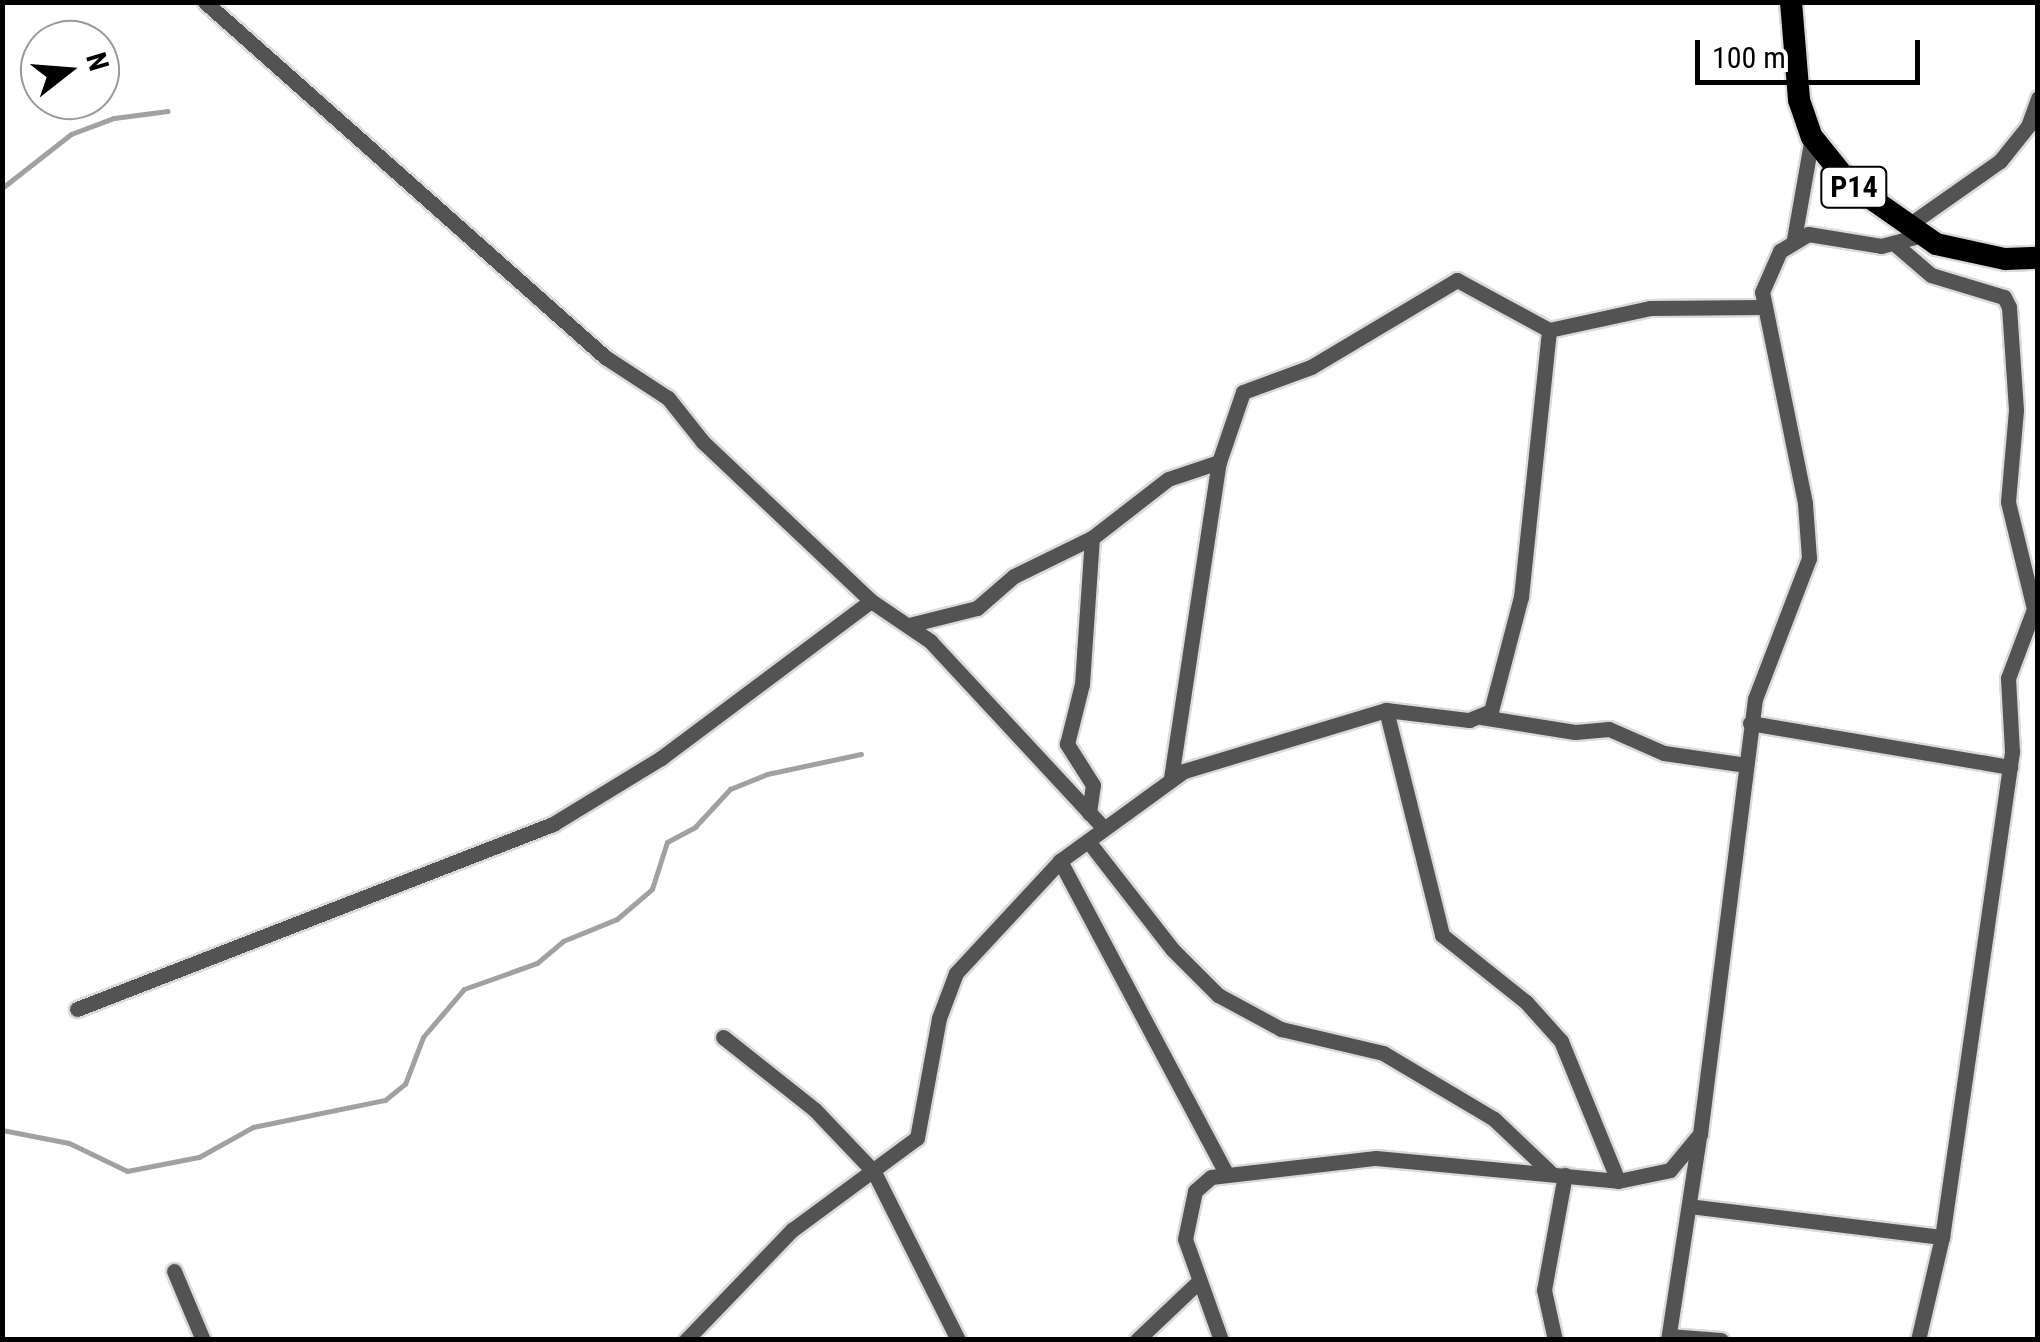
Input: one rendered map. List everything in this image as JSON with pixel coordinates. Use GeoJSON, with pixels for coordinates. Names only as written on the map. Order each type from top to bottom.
{"type":"FeatureCollection","features":[{"type":"Feature","properties":{"kind":"main road","name":"P14"},"geometry":{"type":"LineString","coordinates":[[1790,2],[1792,64],[1812,137],[1849,183],[1907,236],[1957,251],[2038,258]]}},
{"type":"Feature","properties":{"kind":"street"},"geometry":{"type":"LineString","coordinates":[[205,2],[605,357],[668,398],[702,442],[871,600],[908,625],[1104,828]]}},
{"type":"Feature","properties":{"kind":"street"},"geometry":{"type":"LineString","coordinates":[[1794,239],[1826,234],[1907,236],[2000,161],[2028,126],[2038,98]]}},
{"type":"Feature","properties":{"kind":"street"},"geometry":{"type":"LineString","coordinates":[[1721,1340],[1668,1338],[1700,1134],[1750,723],[1767,658],[1809,558],[1805,503],[1761,307],[1768,270],[1794,239],[1812,137]]}},
{"type":"Feature","properties":{"kind":"street"},"geometry":{"type":"LineString","coordinates":[[1907,236],[1931,274],[2004,297],[2009,307],[2016,410],[2008,502],[2034,609],[2008,678],[2010,767],[1942,1237],[1918,1340]]}},
{"type":"Feature","properties":{"kind":"street"},"geometry":{"type":"LineString","coordinates":[[1172,778],[1218,462],[1244,392],[1312,367],[1451,282],[1464,281],[1549,330],[1650,308],[1761,307]]}},
{"type":"Feature","properties":{"kind":"street"},"geometry":{"type":"LineString","coordinates":[[1481,717],[1498,700],[1521,597],[1549,330]]}},
{"type":"Feature","properties":{"kind":"street"},"geometry":{"type":"LineString","coordinates":[[908,625],[969,612],[1014,576],[1092,538],[1168,480],[1218,462]]}},
{"type":"Feature","properties":{"kind":"street"},"geometry":{"type":"LineString","coordinates":[[1089,813],[1093,785],[1066,744],[1082,684],[1092,538]]}},
{"type":"Feature","properties":{"kind":"street"},"geometry":{"type":"LineString","coordinates":[[76,1009],[553,824],[661,758],[871,600]]}},
{"type":"Feature","properties":{"kind":"street"},"geometry":{"type":"LineString","coordinates":[[686,1340],[792,1230],[904,1153],[924,1122],[939,1018],[956,974],[1060,862],[1172,778],[1386,710],[1481,717],[1575,732],[1609,729],[1664,753],[1746,765]]}},
{"type":"Feature","properties":{"kind":"street"},"geometry":{"type":"LineString","coordinates":[[1386,710],[1442,935],[1526,1002],[1560,1041],[1618,1182]]}},
{"type":"Feature","properties":{"kind":"street"},"geometry":{"type":"LineString","coordinates":[[1750,723],[2010,767]]}},
{"type":"Feature","properties":{"kind":"street"},"geometry":{"type":"LineString","coordinates":[[1088,841],[1173,950],[1218,995],[1282,1029],[1382,1053],[1494,1119],[1558,1174]]}},
{"type":"Feature","properties":{"kind":"street"},"geometry":{"type":"LineString","coordinates":[[1060,862],[1225,1171]]}},
{"type":"Feature","properties":{"kind":"street"},"geometry":{"type":"LineString","coordinates":[[722,1037],[816,1110],[874,1172],[958,1340]]}},
{"type":"Feature","properties":{"kind":"street"},"geometry":{"type":"LineString","coordinates":[[1220,1340],[1196,1284],[1185,1239],[1186,1213],[1195,1190],[1225,1171],[1376,1158],[1618,1182],[1670,1170],[1700,1134]]}},
{"type":"Feature","properties":{"kind":"street"},"geometry":{"type":"LineString","coordinates":[[1555,1340],[1544,1290],[1558,1174]]}},
{"type":"Feature","properties":{"kind":"street"},"geometry":{"type":"LineString","coordinates":[[1688,1206],[1942,1237]]}},
{"type":"Feature","properties":{"kind":"street"},"geometry":{"type":"LineString","coordinates":[[174,1270],[203,1340]]}},
{"type":"Feature","properties":{"kind":"street"},"geometry":{"type":"LineString","coordinates":[[1137,1340],[1196,1284]]}},
{"type":"Feature","properties":{"kind":"waterway"},"geometry":{"type":"LineString","coordinates":[[2,188],[71,134],[114,118],[168,111]]}},
{"type":"Feature","properties":{"kind":"waterway"},"geometry":{"type":"LineString","coordinates":[[2,1130],[69,1143],[127,1171],[199,1157],[253,1127],[385,1100],[405,1084],[423,1037],[464,989],[537,963],[563,941],[617,919],[652,889],[667,842],[695,827],[730,789],[767,774],[861,754]]}}]}
